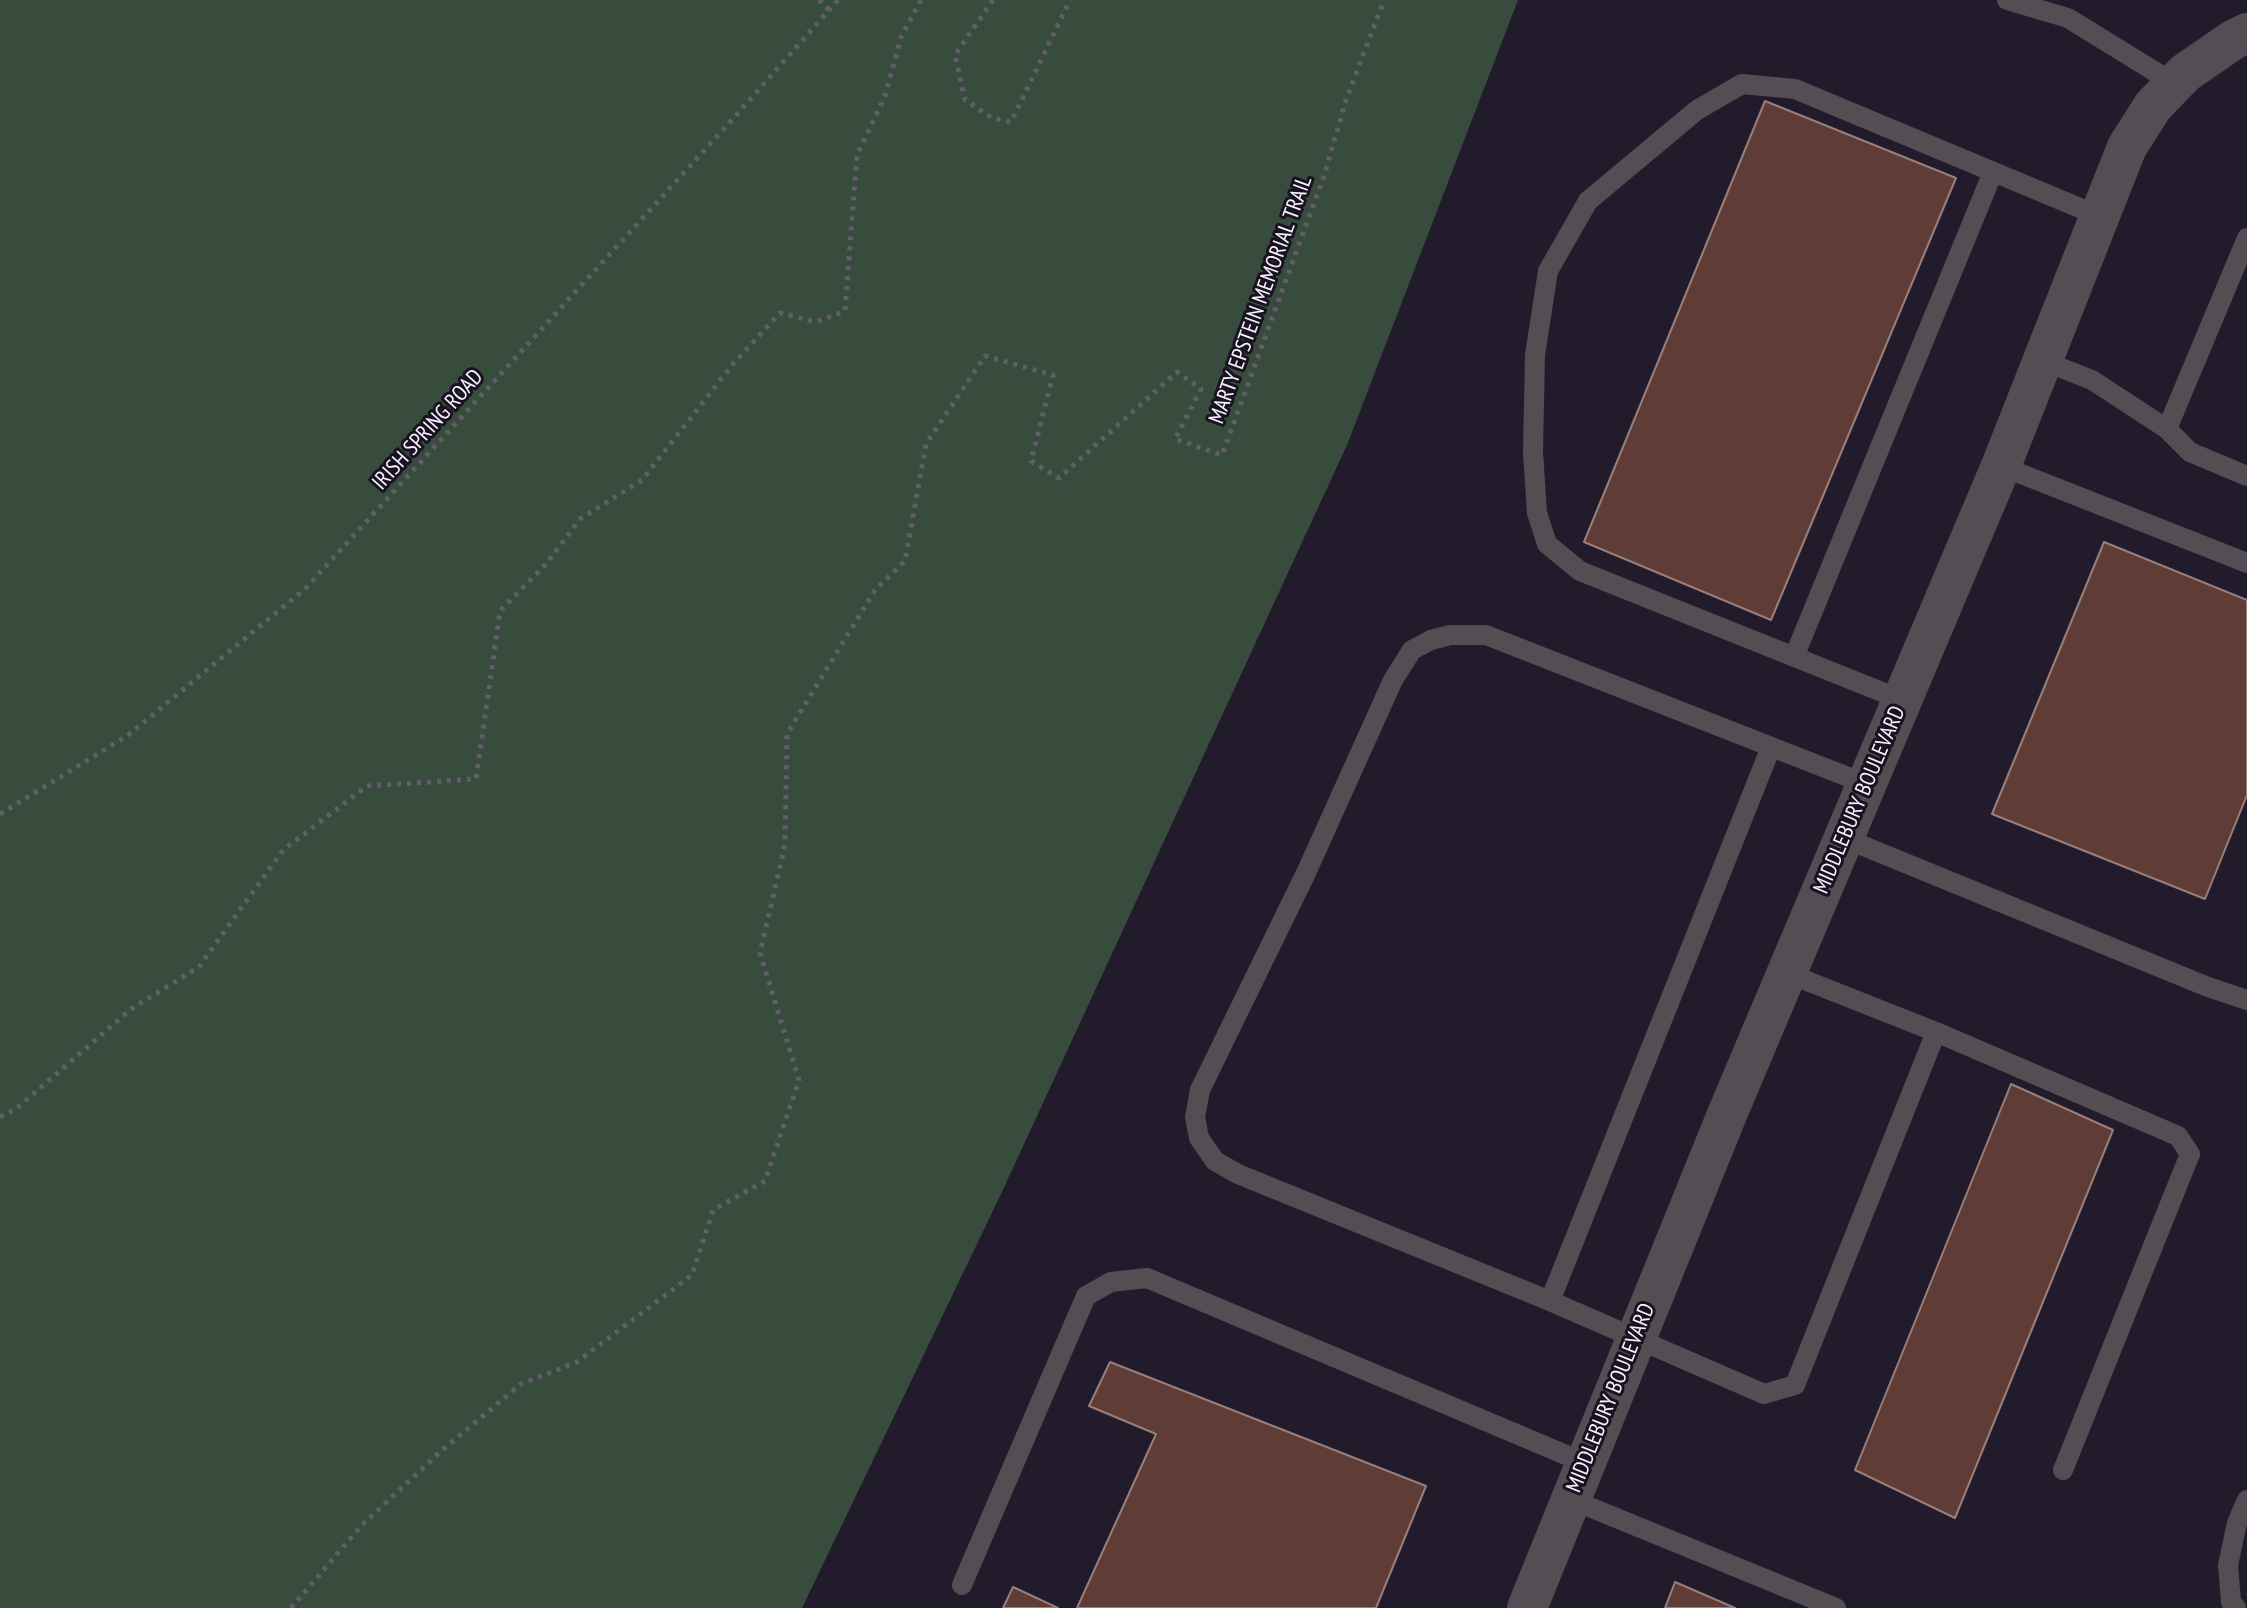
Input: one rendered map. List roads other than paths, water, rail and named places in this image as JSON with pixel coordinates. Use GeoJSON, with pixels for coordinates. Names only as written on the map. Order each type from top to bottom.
{"type":"FeatureCollection","features":[{"type":"Feature","properties":{"kind":"street","name":"MIDDLEBURY BOULEVARD"},"geometry":{"type":"LineString","coordinates":[[1527,1608],[1787,973],[2001,466],[2127,147],[2153,106],[2185,73],[2247,33]]}},
{"type":"Feature","properties":{"kind":"lane"},"geometry":{"type":"LineString","coordinates":[[2007,0],[2068,18],[2175,84]]}},
{"type":"Feature","properties":{"kind":"lane"},"geometry":{"type":"LineString","coordinates":[[1902,700],[1580,571],[1547,544],[1537,513],[1533,452],[1535,355],[1548,271],[1588,201],[1697,110],[1742,84],[1795,89],[2099,216]]}},
{"type":"Feature","properties":{"kind":"lane"},"geometry":{"type":"LineString","coordinates":[[1794,657],[1993,172]]}},
{"type":"Feature","properties":{"kind":"lane"},"geometry":{"type":"LineString","coordinates":[[2167,429],[2247,238]]}},
{"type":"Feature","properties":{"kind":"lane"},"geometry":{"type":"LineString","coordinates":[[2041,360],[2092,380],[2167,429],[2190,452],[2247,476]]}},
{"type":"Feature","properties":{"kind":"lane"},"geometry":{"type":"LineString","coordinates":[[2001,466],[2247,563]]}},
{"type":"Feature","properties":{"kind":"lane"},"geometry":{"type":"LineString","coordinates":[[1866,784],[1486,635],[1450,635],[1412,650],[1393,680],[1306,873],[1200,1090],[1195,1117],[1199,1138],[1215,1161],[1238,1174],[1550,1301],[1764,1394],[1795,1385],[1936,1032]]}},
{"type":"Feature","properties":{"kind":"lane"},"geometry":{"type":"LineString","coordinates":[[1550,1301],[1771,747]]}},
{"type":"Feature","properties":{"kind":"lane"},"geometry":{"type":"LineString","coordinates":[[1844,838],[2208,987],[2247,1000]]}},
{"type":"Feature","properties":{"kind":"lane"},"geometry":{"type":"LineString","coordinates":[[1787,973],[1936,1032],[2178,1136],[2190,1154],[2063,1470]]}},
{"type":"Feature","properties":{"kind":"lane"},"geometry":{"type":"LineString","coordinates":[[962,1585],[1086,1296],[1111,1282],[1147,1278],[1585,1463]]}},
{"type":"Feature","properties":{"kind":"lane"},"geometry":{"type":"LineString","coordinates":[[1570,1499],[1836,1608]]}},
{"type":"Feature","properties":{"kind":"lane"},"geometry":{"type":"LineString","coordinates":[[2236,1608],[2231,1602],[2228,1565],[2237,1523],[2247,1500]]}}]}
